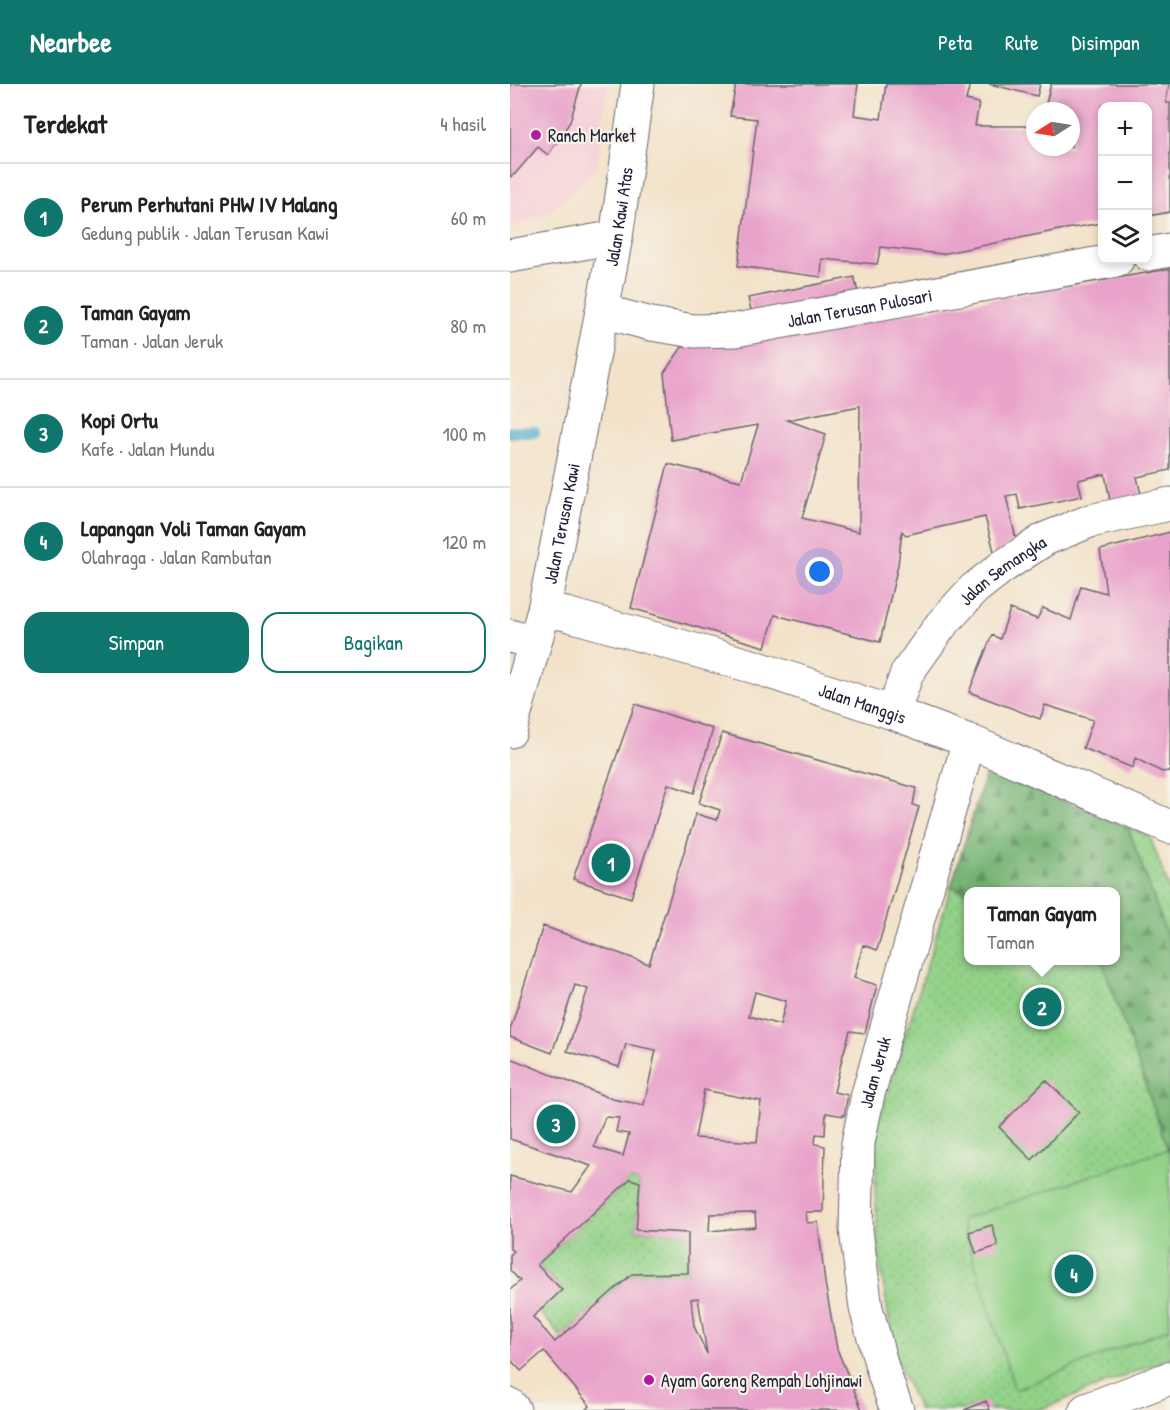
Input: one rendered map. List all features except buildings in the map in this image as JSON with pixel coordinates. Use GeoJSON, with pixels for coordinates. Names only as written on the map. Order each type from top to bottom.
{"type":"FeatureCollection","features":[{"type":"Feature","properties":{"kind":"street","name":"Jalan Kawi Atas"},"geometry":{"type":"LineString","coordinates":[[602,311],[616,237],[638,84]]}},
{"type":"Feature","properties":{"kind":"street"},"geometry":{"type":"LineString","coordinates":[[510,256],[616,237]]}},
{"type":"Feature","properties":{"kind":"street"},"geometry":{"type":"LineString","coordinates":[[1152,253],[1170,250]]}},
{"type":"Feature","properties":{"kind":"street","name":"Jalan Terusan Pulosari"},"geometry":{"type":"LineString","coordinates":[[602,311],[651,324],[694,331],[736,330],[1098,263]]}},
{"type":"Feature","properties":{"kind":"street","name":"Jalan Terusan Kawi"},"geometry":{"type":"LineString","coordinates":[[510,731],[522,640],[544,610],[602,311]]}},
{"type":"Feature","properties":{"kind":"street","name":"Jalan Semangka"},"geometry":{"type":"LineString","coordinates":[[893,713],[907,673],[941,626],[974,589],[1002,567],[1045,539],[1090,521],[1170,504]]}},
{"type":"Feature","properties":{"kind":"street","name":"Jalan Manggis"},"geometry":{"type":"LineString","coordinates":[[544,610],[566,614],[755,667],[893,713],[969,741],[1170,827]]}},
{"type":"Feature","properties":{"kind":"street","name":"Jalan Jeruk"},"geometry":{"type":"LineString","coordinates":[[897,1410],[881,1363],[862,1280],[856,1230],[858,1143],[868,1094],[969,741]]}},
{"type":"Feature","properties":{"kind":"street"},"geometry":{"type":"LineString","coordinates":[[1086,1410],[1170,1378]]}},
{"type":"Feature","properties":{"kind":"street"},"geometry":{"type":"LineString","coordinates":[[510,1406],[514,1410]]}},
{"type":"Feature","properties":{"kind":"shaded area"},"geometry":{"type":"Polygon","coordinates":[[[510,84],[607,84],[598,163],[583,183],[545,215],[510,228],[510,84]]]}},
{"type":"Feature","properties":{"kind":"green space"},"geometry":{"type":"Polygon","coordinates":[[[987,770],[1150,836],[1170,891],[1170,1358],[1039,1410],[919,1410],[895,1358],[879,1257],[875,1191],[878,1124],[987,770]]]}},
{"type":"Feature","properties":{"kind":"green space"},"geometry":{"type":"Polygon","coordinates":[[[987,770],[1128,827],[1170,944],[1170,1155],[1103,965],[1120,965],[1120,887],[964,887],[964,892],[951,886],[987,770]]]}},
{"type":"Feature","properties":{"kind":"green space"},"geometry":{"type":"Polygon","coordinates":[[[1168,1149],[1170,1155],[1170,1328],[1015,1390],[961,1220],[1168,1149]]]}},
{"type":"Feature","properties":{"kind":"green space"},"geometry":{"type":"Polygon","coordinates":[[[630,1179],[640,1182],[636,1230],[688,1233],[688,1273],[632,1274],[561,1337],[539,1311],[562,1290],[537,1265],[630,1179]]]}},
{"type":"Feature","properties":{"kind":"waterway"},"geometry":{"type":"LineString","coordinates":[[510,432],[534,432]]}},
{"type":"Feature","properties":{"kind":"place","name":"Ranch Market"},"geometry":{"type":"Point","coordinates":[536,135]}},
{"type":"Feature","properties":{"kind":"place","name":"Perum Perhutani PHW IV Malang"},"geometry":{"type":"Point","coordinates":[611,863]}},
{"type":"Feature","properties":{"kind":"place","name":"Taman Gayam"},"geometry":{"type":"Point","coordinates":[1042,1007]}},
{"type":"Feature","properties":{"kind":"place","name":"Kopi Ortu"},"geometry":{"type":"Point","coordinates":[556,1124]}},
{"type":"Feature","properties":{"kind":"place","name":"Lapangan Voli Taman Gayam"},"geometry":{"type":"Point","coordinates":[1074,1274]}},
{"type":"Feature","properties":{"kind":"place","name":"Ayam Goreng Rempah Lohjinawi"},"geometry":{"type":"Point","coordinates":[649,1380]}}]}
